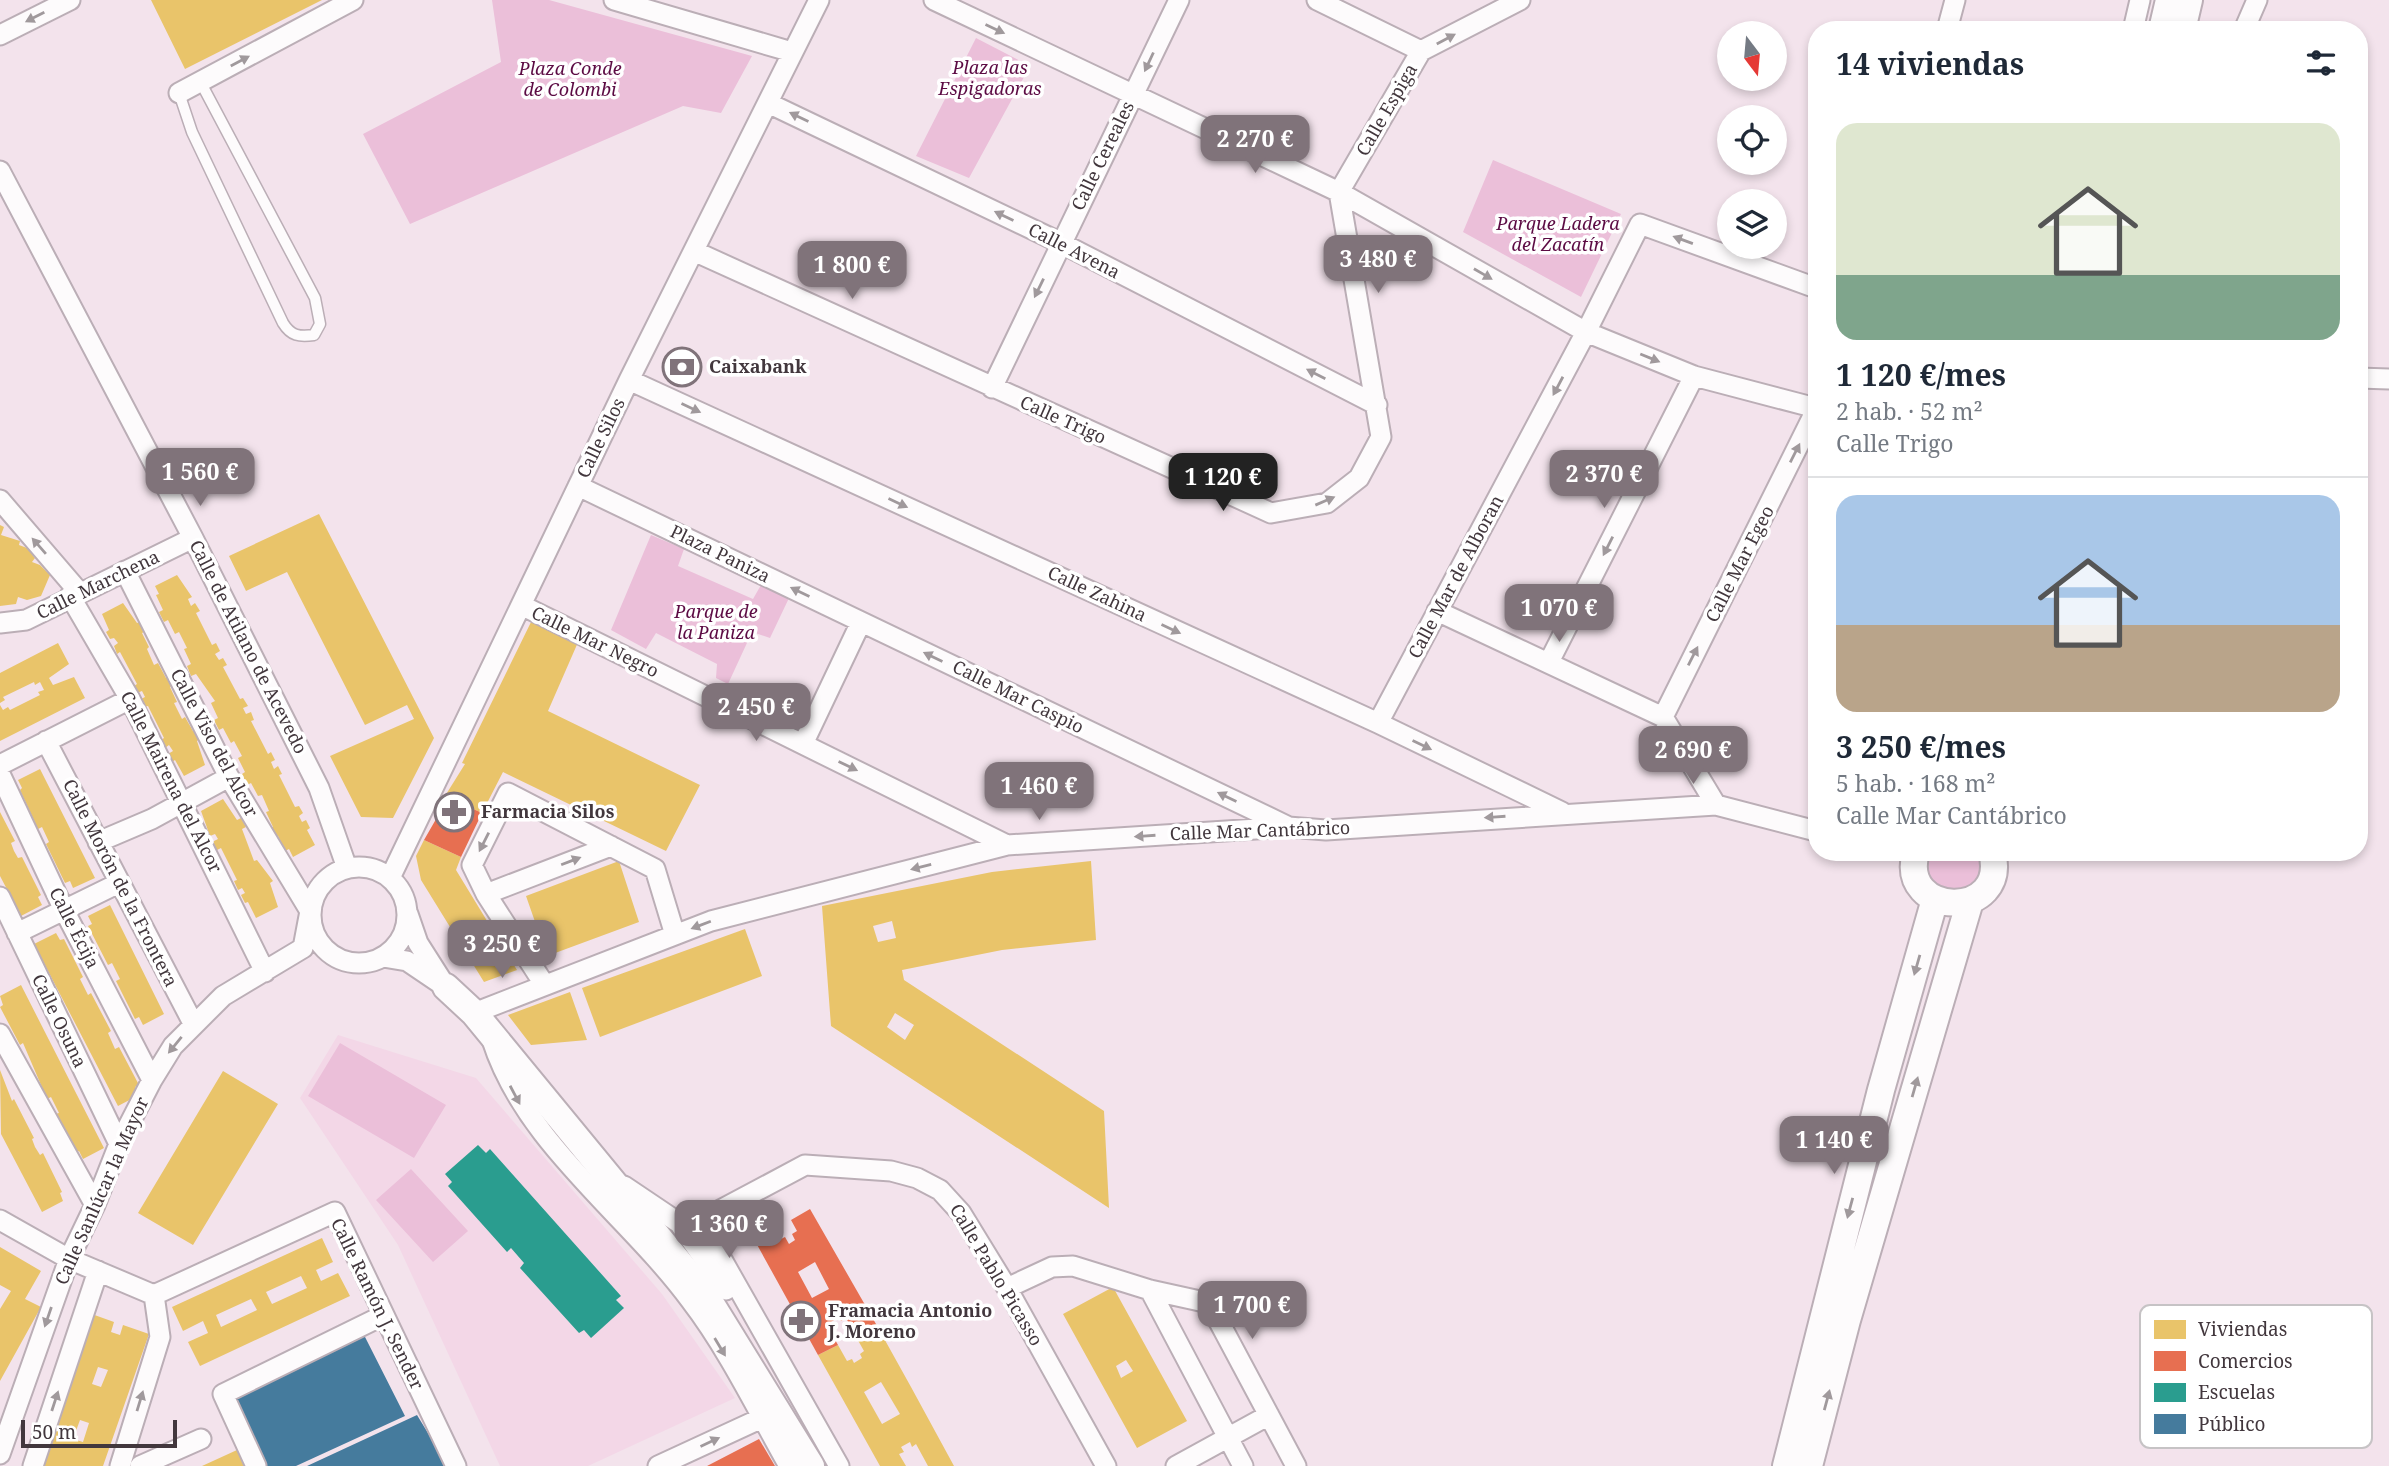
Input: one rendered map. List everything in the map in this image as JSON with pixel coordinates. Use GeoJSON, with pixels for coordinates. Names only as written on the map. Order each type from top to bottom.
{"type":"FeatureCollection","features":[{"type":"Feature","properties":{"kind":"main road"},"geometry":{"type":"LineString","coordinates":[[2164,21],[2169,0]]}},
{"type":"Feature","properties":{"kind":"main road"},"geometry":{"type":"LineString","coordinates":[[2184,21],[2189,0]]}},
{"type":"Feature","properties":{"kind":"main road"},"geometry":{"type":"LineString","coordinates":[[1912,861],[1918,881],[1935,900],[1958,904],[1982,894],[1990,883],[1993,861]]}},
{"type":"Feature","properties":{"kind":"main road"},"geometry":{"type":"LineString","coordinates":[[1786,1466],[1881,1090],[1935,900]]}},
{"type":"Feature","properties":{"kind":"main road"},"geometry":{"type":"LineString","coordinates":[[1809,1466],[1847,1320],[1970,901]]}},
{"type":"Feature","properties":{"kind":"main road"},"geometry":{"type":"LineString","coordinates":[[446,987],[482,1023],[705,1294],[811,1466]]}},
{"type":"Feature","properties":{"kind":"street"},"geometry":{"type":"LineString","coordinates":[[0,35],[70,0]]}},
{"type":"Feature","properties":{"kind":"street"},"geometry":{"type":"LineString","coordinates":[[179,93],[353,0]]}},
{"type":"Feature","properties":{"kind":"street"},"geometry":{"type":"LineString","coordinates":[[614,0],[792,52]]}},
{"type":"Feature","properties":{"kind":"street","name":"Calle Silos"},"geometry":{"type":"LineString","coordinates":[[390,878],[523,606],[629,380],[696,252],[819,0]]}},
{"type":"Feature","properties":{"kind":"street"},"geometry":{"type":"LineString","coordinates":[[934,0],[1339,192],[1586,332],[1694,376],[1808,407]]}},
{"type":"Feature","properties":{"kind":"street","name":"Calle Cereales"},"geometry":{"type":"LineString","coordinates":[[992,388],[1179,0]]}},
{"type":"Feature","properties":{"kind":"street"},"geometry":{"type":"LineString","coordinates":[[1317,0],[1421,51]]}},
{"type":"Feature","properties":{"kind":"street","name":"Calle Espiga"},"geometry":{"type":"LineString","coordinates":[[1339,192],[1421,51],[1520,0]]}},
{"type":"Feature","properties":{"kind":"street"},"geometry":{"type":"LineString","coordinates":[[1949,21],[1955,0]]}},
{"type":"Feature","properties":{"kind":"street"},"geometry":{"type":"LineString","coordinates":[[2135,21],[2140,0]]}},
{"type":"Feature","properties":{"kind":"street"},"geometry":{"type":"LineString","coordinates":[[2248,21],[2257,0]]}},
{"type":"Feature","properties":{"kind":"street","name":"Calle Avena"},"geometry":{"type":"LineString","coordinates":[[768,103],[1061,243],[1377,405]]}},
{"type":"Feature","properties":{"kind":"street","name":"Calle de Atilano de Acevedo"},"geometry":{"type":"LineString","coordinates":[[0,171],[193,538],[319,788],[347,868]]}},
{"type":"Feature","properties":{"kind":"street","name":"Calle Trigo"},"geometry":{"type":"LineString","coordinates":[[696,252],[1271,513],[1327,503],[1359,478],[1381,437],[1339,192]]}},
{"type":"Feature","properties":{"kind":"street","name":"Calle Mar de Alboran"},"geometry":{"type":"LineString","coordinates":[[1378,723],[1586,332],[1640,224],[1808,285]]}},
{"type":"Feature","properties":{"kind":"street"},"geometry":{"type":"LineString","coordinates":[[1549,662],[1694,376]]}},
{"type":"Feature","properties":{"kind":"street"},"geometry":{"type":"LineString","coordinates":[[2368,378],[2389,379]]}},
{"type":"Feature","properties":{"kind":"street","name":"Calle Zahina"},"geometry":{"type":"LineString","coordinates":[[629,380],[1378,723],[1563,812]]}},
{"type":"Feature","properties":{"kind":"street","name":"Calle Mar Egeo"},"geometry":{"type":"LineString","coordinates":[[1662,717],[1808,425]]}},
{"type":"Feature","properties":{"kind":"street","name":"Plaza Paniza"},"geometry":{"type":"LineString","coordinates":[[578,486],[861,622]]}},
{"type":"Feature","properties":{"kind":"street","name":"Calle Mairena del Alcor"},"geometry":{"type":"LineString","coordinates":[[0,500],[74,594],[183,803],[265,972]]}},
{"type":"Feature","properties":{"kind":"street","name":"Calle Marchena"},"geometry":{"type":"LineString","coordinates":[[0,623],[26,620],[74,594],[193,538]]}},
{"type":"Feature","properties":{"kind":"street","name":"Calle Viso del Alcor"},"geometry":{"type":"LineString","coordinates":[[125,571],[229,777],[310,911]]}},
{"type":"Feature","properties":{"kind":"street","name":"Calle Mar Negro"},"geometry":{"type":"LineString","coordinates":[[523,606],[1007,845]]}},
{"type":"Feature","properties":{"kind":"street"},"geometry":{"type":"LineString","coordinates":[[1437,611],[1662,717],[1716,805]]}},
{"type":"Feature","properties":{"kind":"street"},"geometry":{"type":"LineString","coordinates":[[803,744],[861,622]]}},
{"type":"Feature","properties":{"kind":"street","name":"Calle Mar Caspio"},"geometry":{"type":"LineString","coordinates":[[861,622],[1288,827]]}},
{"type":"Feature","properties":{"kind":"street"},"geometry":{"type":"LineString","coordinates":[[0,765],[130,699]]}},
{"type":"Feature","properties":{"kind":"street","name":"Calle Morón de la Frontera"},"geometry":{"type":"LineString","coordinates":[[46,741],[194,1025]]}},
{"type":"Feature","properties":{"kind":"street","name":"Calle Écija"},"geometry":{"type":"LineString","coordinates":[[0,774],[64,910],[152,1080]]}},
{"type":"Feature","properties":{"kind":"street"},"geometry":{"type":"LineString","coordinates":[[98,842],[183,803],[229,777]]}},
{"type":"Feature","properties":{"kind":"street"},"geometry":{"type":"LineString","coordinates":[[544,984],[486,894],[472,865],[508,793],[655,869],[675,935]]}},
{"type":"Feature","properties":{"kind":"street","name":"Calle Mar Cantábrico"},"geometry":{"type":"LineString","coordinates":[[482,1023],[544,984],[711,921],[1007,845],[1288,827],[1326,830],[1563,812],[1716,805],[1808,829]]}},
{"type":"Feature","properties":{"kind":"street"},"geometry":{"type":"LineString","coordinates":[[486,894],[611,846]]}},
{"type":"Feature","properties":{"kind":"street"},"geometry":{"type":"LineString","coordinates":[[347,868],[370,868],[390,878],[405,900],[418,943],[446,987],[407,961],[383,957],[353,963],[332,955],[317,940],[310,911],[322,883],[347,868]]}},
{"type":"Feature","properties":{"kind":"street"},"geometry":{"type":"LineString","coordinates":[[17,933],[120,883]]}},
{"type":"Feature","properties":{"kind":"street","name":"Calle Osuna"},"geometry":{"type":"LineString","coordinates":[[0,897],[119,1144]]}},
{"type":"Feature","properties":{"kind":"street","name":"Calle Sanlúcar la Mayor"},"geometry":{"type":"LineString","coordinates":[[0,1454],[69,1259],[95,1205],[119,1144],[152,1080],[173,1046],[223,996],[303,948],[310,911]]}},
{"type":"Feature","properties":{"kind":"street"},"geometry":{"type":"LineString","coordinates":[[383,957],[401,939],[407,913]]}},
{"type":"Feature","properties":{"kind":"street"},"geometry":{"type":"LineString","coordinates":[[482,1023],[501,1069],[522,1108],[692,1301],[789,1466]]}},
{"type":"Feature","properties":{"kind":"street"},"geometry":{"type":"LineString","coordinates":[[0,1034],[95,1205]]}},
{"type":"Feature","properties":{"kind":"street","name":"Calle Pablo Picasso"},"geometry":{"type":"LineString","coordinates":[[679,1223],[713,1214],[805,1165],[891,1171],[917,1178],[953,1200],[1007,1288],[1106,1466]]}},
{"type":"Feature","properties":{"kind":"street"},"geometry":{"type":"LineString","coordinates":[[613,1179],[679,1223],[798,1391]]}},
{"type":"Feature","properties":{"kind":"street","name":"Calle Ramón J. Sender"},"geometry":{"type":"LineString","coordinates":[[154,1295],[335,1212],[456,1466]]}},
{"type":"Feature","properties":{"kind":"street"},"geometry":{"type":"LineString","coordinates":[[713,1214],[707,1233],[839,1466]]}},
{"type":"Feature","properties":{"kind":"street"},"geometry":{"type":"LineString","coordinates":[[0,1220],[69,1259],[154,1295],[160,1337],[120,1466]]}},
{"type":"Feature","properties":{"kind":"street"},"geometry":{"type":"LineString","coordinates":[[1007,1288],[1052,1267],[1073,1266],[1150,1290],[1209,1303],[1296,1466]]}},
{"type":"Feature","properties":{"kind":"street","name":"Calle Sanlúcar la Mayor"},"geometry":{"type":"LineString","coordinates":[[33,1466],[98,1272]]}},
{"type":"Feature","properties":{"kind":"street"},"geometry":{"type":"LineString","coordinates":[[1150,1290],[1243,1466]]}},
{"type":"Feature","properties":{"kind":"street"},"geometry":{"type":"LineString","coordinates":[[256,1466],[223,1394],[384,1315]]}},
{"type":"Feature","properties":{"kind":"street"},"geometry":{"type":"LineString","coordinates":[[1176,1466],[1269,1415]]}},
{"type":"Feature","properties":{"kind":"street"},"geometry":{"type":"LineString","coordinates":[[658,1466],[680,1462],[762,1418]]}},
{"type":"Feature","properties":{"kind":"street"},"geometry":{"type":"LineString","coordinates":[[140,1466],[201,1439]]}},
{"type":"Feature","properties":{"kind":"lane"},"geometry":{"type":"LineString","coordinates":[[179,93],[192,131],[283,323],[289,332],[300,337],[314,335],[320,324],[315,298],[201,83]]}},
{"type":"Feature","properties":{"kind":"shaded area"},"geometry":{"type":"Polygon","coordinates":[[[338,1035],[476,1078],[662,1294],[735,1398],[588,1466],[500,1466],[398,1245],[300,1098],[338,1035]]]}},
{"type":"Feature","properties":{"kind":"green space","name":"Plaza Conde de Colombi"},"geometry":{"type":"Polygon","coordinates":[[[492,0],[549,0],[752,56],[721,113],[683,106],[410,224],[363,134],[501,62],[492,0]]]}},
{"type":"Feature","properties":{"kind":"green space","name":"Plaza las Espigadoras"},"geometry":{"type":"Polygon","coordinates":[[[976,38],[1030,66],[969,178],[916,156],[976,38]]]}},
{"type":"Feature","properties":{"kind":"green space","name":"Parque Ladera del Zacatín"},"geometry":{"type":"Polygon","coordinates":[[[1493,160],[1621,214],[1581,297],[1463,232],[1493,160]]]}},
{"type":"Feature","properties":{"kind":"green space","name":"Parque de la Paniza"},"geometry":{"type":"Polygon","coordinates":[[[651,535],[684,549],[678,566],[753,599],[761,585],[789,598],[770,638],[752,632],[728,684],[716,678],[717,664],[656,633],[646,649],[611,630],[651,535]]]}},
{"type":"Feature","properties":{"kind":"green space"},"geometry":{"type":"Polygon","coordinates":[[[1923,861],[1984,861],[1977,883],[1960,893],[1932,886],[1923,861]]]}},
{"type":"Feature","properties":{"kind":"green space"},"geometry":{"type":"Polygon","coordinates":[[[340,1043],[446,1105],[414,1158],[308,1096],[340,1043]]]}},
{"type":"Feature","properties":{"kind":"green space"},"geometry":{"type":"Polygon","coordinates":[[[411,1169],[468,1231],[433,1262],[376,1200],[411,1169]]]}},
{"type":"Feature","properties":{"kind":"building: Viviendas"},"geometry":{"type":"Polygon","coordinates":[[[151,0],[322,0],[185,69],[151,0]]]}},
{"type":"Feature","properties":{"kind":"building: Viviendas"},"geometry":{"type":"Polygon","coordinates":[[[319,514],[434,738],[393,818],[361,817],[330,756],[414,719],[407,705],[365,725],[287,572],[246,591],[229,556],[319,514]]]}},
{"type":"Feature","properties":{"kind":"building: Viviendas"},"geometry":{"type":"Polygon","coordinates":[[[0,525],[4,527],[1,535],[20,541],[19,545],[27,548],[35,558],[32,562],[40,565],[50,575],[41,596],[27,600],[18,597],[16,604],[0,606],[0,525]]]}},
{"type":"Feature","properties":{"kind":"building: Viviendas"},"geometry":{"type":"Polygon","coordinates":[[[177,575],[192,597],[188,599],[191,606],[195,603],[200,611],[196,613],[212,645],[216,643],[220,651],[215,654],[219,660],[223,658],[227,665],[223,667],[240,699],[243,698],[248,706],[243,708],[246,714],[251,712],[254,720],[251,721],[268,754],[271,752],[275,760],[271,762],[274,769],[278,766],[282,774],[279,775],[295,807],[299,806],[303,813],[299,816],[302,822],[306,820],[310,828],[307,830],[315,845],[293,857],[289,849],[285,851],[278,836],[274,838],[270,828],[273,827],[266,812],[269,811],[262,795],[258,796],[251,783],[247,785],[242,774],[245,772],[238,758],[242,756],[234,741],[231,743],[223,728],[219,730],[214,720],[218,718],[211,703],[215,701],[196,674],[191,676],[187,666],[191,664],[184,649],[187,648],[179,632],[175,634],[168,620],[164,622],[159,612],[163,610],[155,586],[177,575]]]}},
{"type":"Feature","properties":{"kind":"building: Viviendas"},"geometry":{"type":"Polygon","coordinates":[[[123,603],[137,623],[142,621],[146,631],[142,633],[154,665],[158,663],[166,678],[170,676],[173,685],[170,687],[177,702],[174,703],[182,719],[185,717],[193,731],[197,729],[201,738],[197,741],[205,765],[184,776],[175,760],[172,762],[168,754],[173,751],[169,745],[165,748],[161,740],[164,738],[148,706],[144,707],[141,699],[145,697],[142,691],[137,693],[134,686],[137,684],[120,652],[117,654],[114,646],[118,643],[114,638],[110,639],[106,632],[109,630],[102,614],[123,603]]]}},
{"type":"Feature","properties":{"kind":"building: Viviendas"},"geometry":{"type":"Polygon","coordinates":[[[533,618],[579,640],[548,711],[700,785],[666,851],[503,772],[482,813],[445,796],[465,764],[462,763],[533,618]]]}},
{"type":"Feature","properties":{"kind":"building: Viviendas"},"geometry":{"type":"Polygon","coordinates":[[[58,643],[69,664],[49,678],[53,685],[74,677],[85,698],[0,741],[0,705],[3,710],[8,707],[10,710],[40,695],[38,692],[44,690],[40,682],[35,685],[34,682],[3,697],[5,700],[0,703],[0,673],[58,643]]]}},
{"type":"Feature","properties":{"kind":"building: Viviendas"},"geometry":{"type":"Polygon","coordinates":[[[40,769],[95,878],[73,888],[70,881],[65,883],[46,844],[49,842],[42,827],[38,829],[20,790],[22,788],[18,780],[40,769]]]}},
{"type":"Feature","properties":{"kind":"building: Viviendas"},"geometry":{"type":"Polygon","coordinates":[[[223,799],[237,820],[241,818],[246,827],[242,829],[254,861],[257,860],[273,881],[270,883],[278,907],[256,918],[241,895],[245,893],[242,888],[238,890],[234,881],[237,880],[221,848],[217,850],[212,842],[218,839],[215,834],[210,836],[201,811],[223,799]]]}},
{"type":"Feature","properties":{"kind":"building: Viviendas"},"geometry":{"type":"Polygon","coordinates":[[[0,812],[15,841],[11,843],[14,851],[18,858],[22,857],[41,895],[38,897],[42,905],[21,916],[0,876],[0,812]]]}},
{"type":"Feature","properties":{"kind":"building: Viviendas"},"geometry":{"type":"Polygon","coordinates":[[[424,840],[461,857],[456,870],[517,970],[484,982],[421,880],[416,856],[424,840]]]}},
{"type":"Feature","properties":{"kind":"building: Viviendas"},"geometry":{"type":"Polygon","coordinates":[[[619,861],[639,922],[547,956],[526,896],[619,861]]]}},
{"type":"Feature","properties":{"kind":"building: Viviendas"},"geometry":{"type":"Polygon","coordinates":[[[1091,861],[1096,940],[1002,950],[902,970],[904,980],[1104,1111],[1109,1208],[831,1026],[822,906],[992,872],[1091,861]],[[892,921],[873,926],[878,942],[896,938],[892,921]],[[895,1013],[887,1027],[905,1040],[914,1025],[895,1013]]]}},
{"type":"Feature","properties":{"kind":"building: Viviendas"},"geometry":{"type":"Polygon","coordinates":[[[110,905],[164,1014],[143,1025],[139,1017],[135,1019],[116,981],[120,979],[112,963],[108,965],[88,926],[92,924],[88,916],[110,905]]]}},
{"type":"Feature","properties":{"kind":"building: Viviendas"},"geometry":{"type":"Polygon","coordinates":[[[745,929],[762,976],[600,1037],[582,988],[745,929]]]}},
{"type":"Feature","properties":{"kind":"building: Viviendas"},"geometry":{"type":"Polygon","coordinates":[[[56,933],[60,940],[64,939],[83,977],[80,979],[88,995],[91,993],[111,1031],[108,1033],[115,1049],[119,1047],[139,1085],[135,1087],[139,1095],[118,1106],[34,944],[56,933]]]}},
{"type":"Feature","properties":{"kind":"building: Viviendas"},"geometry":{"type":"Polygon","coordinates":[[[21,985],[104,1148],[83,1159],[79,1151],[75,1153],[55,1114],[59,1113],[51,1097],[47,1099],[23,1043],[20,1045],[0,1007],[3,1005],[0,996],[21,985]]]}},
{"type":"Feature","properties":{"kind":"building: Viviendas"},"geometry":{"type":"Polygon","coordinates":[[[570,992],[587,1040],[531,1045],[508,1015],[570,992]]]}},
{"type":"Feature","properties":{"kind":"building: Viviendas"},"geometry":{"type":"Polygon","coordinates":[[[0,1070],[12,1101],[14,1099],[34,1138],[35,1147],[40,1155],[43,1153],[62,1192],[63,1201],[42,1212],[1,1134],[0,1070]]]}},
{"type":"Feature","properties":{"kind":"building: Viviendas"},"geometry":{"type":"Polygon","coordinates":[[[223,1071],[278,1104],[193,1245],[138,1213],[223,1071]]]}},
{"type":"Feature","properties":{"kind":"building: Viviendas"},"geometry":{"type":"Polygon","coordinates":[[[322,1238],[333,1262],[316,1270],[321,1281],[338,1273],[350,1296],[200,1366],[188,1342],[208,1333],[203,1321],[183,1331],[172,1307],[322,1238]],[[301,1276],[266,1292],[272,1304],[307,1288],[301,1276]],[[251,1299],[216,1315],[221,1327],[257,1310],[251,1299]]]}},
{"type":"Feature","properties":{"kind":"building: Viviendas"},"geometry":{"type":"Polygon","coordinates":[[[0,1247],[41,1271],[25,1299],[41,1307],[0,1381],[0,1309],[11,1291],[0,1285],[0,1247]]]}},
{"type":"Feature","properties":{"kind":"building: Viviendas"},"geometry":{"type":"Polygon","coordinates":[[[1113,1287],[1187,1421],[1137,1448],[1063,1314],[1113,1287]],[[1126,1360],[1116,1366],[1121,1378],[1133,1371],[1126,1360]]]}},
{"type":"Feature","properties":{"kind":"building: Viviendas"},"geometry":{"type":"Polygon","coordinates":[[[89,1313],[114,1322],[111,1332],[120,1335],[123,1325],[149,1334],[103,1466],[35,1466],[89,1313]],[[98,1367],[92,1384],[101,1387],[108,1370],[98,1367]],[[80,1420],[73,1439],[83,1442],[89,1423],[80,1420]]]}},
{"type":"Feature","properties":{"kind":"building: Viviendas"},"geometry":{"type":"Polygon","coordinates":[[[876,1324],[954,1466],[928,1466],[916,1444],[912,1447],[910,1442],[901,1447],[904,1452],[899,1454],[906,1466],[880,1466],[818,1355],[838,1345],[847,1361],[852,1359],[854,1363],[862,1358],[860,1354],[864,1351],[855,1335],[876,1324]],[[881,1382],[864,1392],[882,1424],[900,1414],[881,1382]]]}},
{"type":"Feature","properties":{"kind":"building: Viviendas"},"geometry":{"type":"Polygon","coordinates":[[[237,1450],[244,1466],[202,1466],[237,1450]]]}},
{"type":"Feature","properties":{"kind":"building: Comercios"},"geometry":{"type":"Polygon","coordinates":[[[445,796],[482,813],[461,857],[424,840],[443,807],[445,796]]]}},
{"type":"Feature","properties":{"kind":"building: Comercios"},"geometry":{"type":"Polygon","coordinates":[[[810,1209],[876,1324],[855,1335],[846,1318],[841,1321],[839,1317],[831,1322],[833,1326],[829,1329],[838,1345],[818,1355],[755,1241],[775,1229],[781,1239],[785,1237],[789,1244],[795,1240],[792,1234],[797,1231],[791,1220],[810,1209]],[[815,1262],[798,1272],[812,1298],[829,1289],[815,1262]]]}},
{"type":"Feature","properties":{"kind":"building: Comercios"},"geometry":{"type":"Polygon","coordinates":[[[759,1439],[775,1466],[707,1466],[759,1439]]]}},
{"type":"Feature","properties":{"kind":"building: Escuelas"},"geometry":{"type":"Polygon","coordinates":[[[478,1145],[486,1153],[490,1149],[621,1296],[616,1300],[624,1308],[591,1338],[584,1330],[579,1333],[520,1268],[524,1263],[511,1248],[507,1252],[448,1186],[452,1182],[445,1174],[478,1145]]]}},
{"type":"Feature","properties":{"kind":"building: Público"},"geometry":{"type":"Polygon","coordinates":[[[364,1335],[405,1416],[296,1466],[263,1466],[227,1392],[364,1335]]]}},
{"type":"Feature","properties":{"kind":"building: Público"},"geometry":{"type":"Polygon","coordinates":[[[417,1415],[448,1466],[307,1466],[417,1415]]]}},
{"type":"Feature","properties":{"kind":"place","name":"Caixabank"},"geometry":{"type":"Point","coordinates":[682,367]}},
{"type":"Feature","properties":{"kind":"place","name":"Farmacia Silos"},"geometry":{"type":"Point","coordinates":[454,812]}},
{"type":"Feature","properties":{"kind":"place","name":"Framacia Antonio J. Moreno"},"geometry":{"type":"Point","coordinates":[801,1321]}}]}
